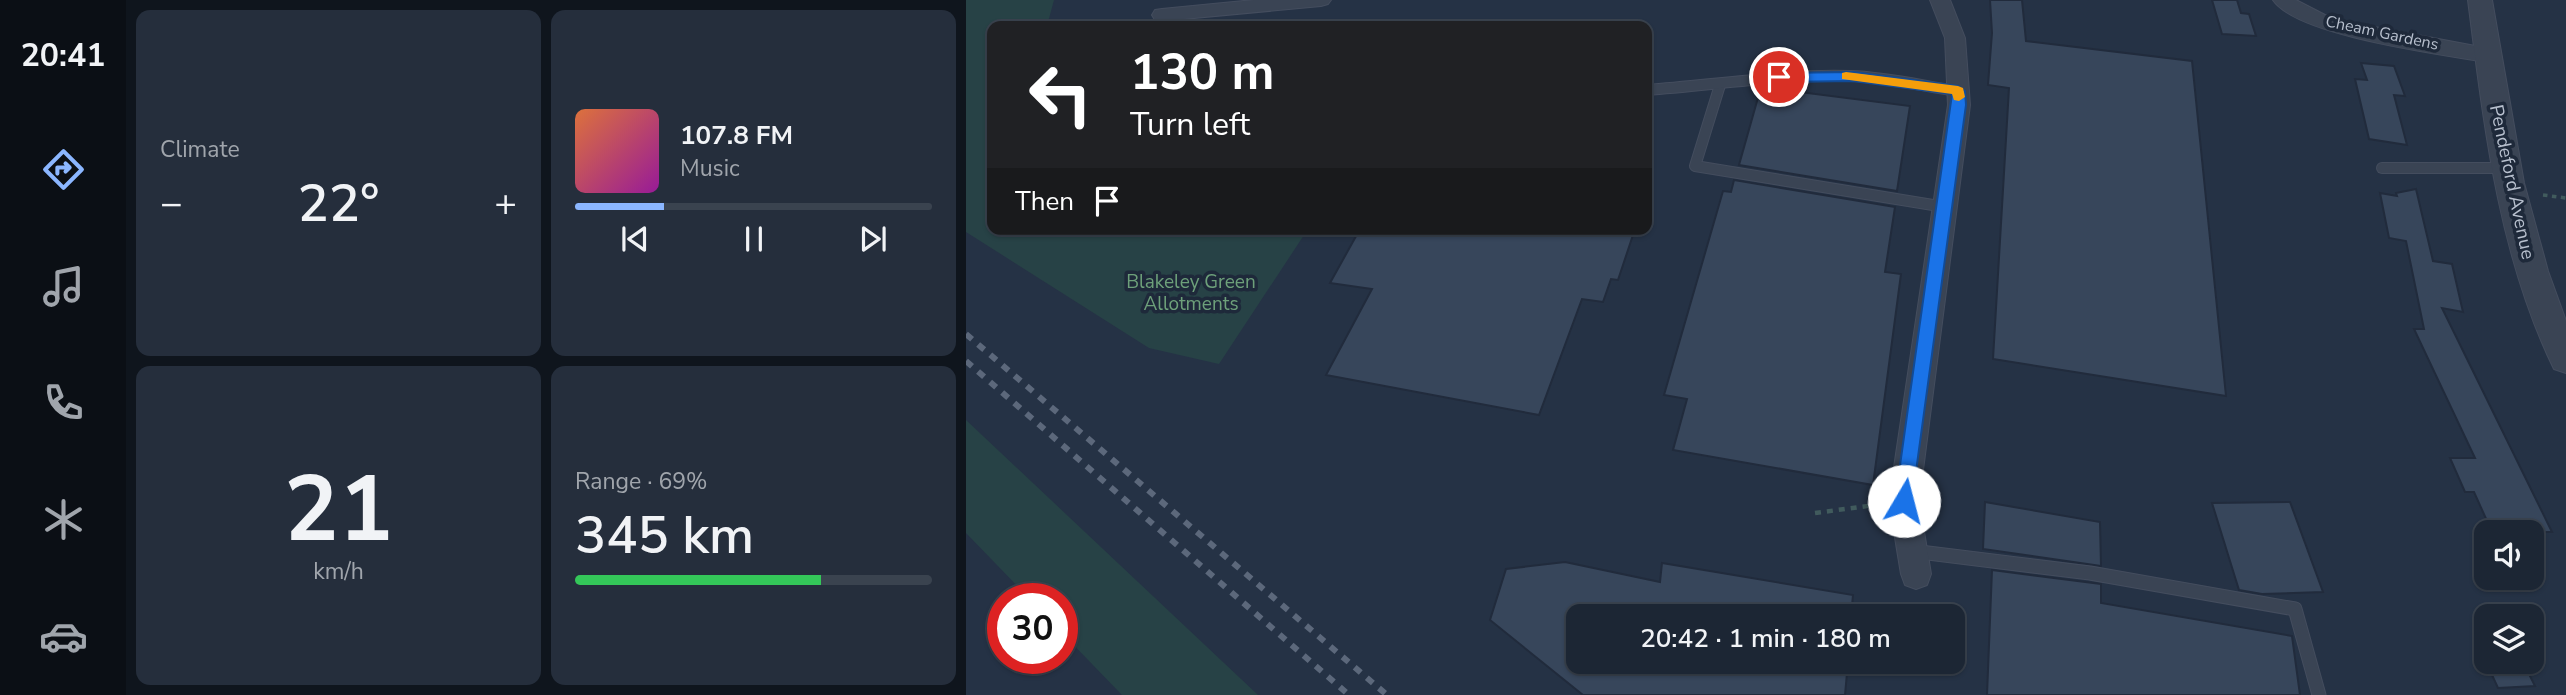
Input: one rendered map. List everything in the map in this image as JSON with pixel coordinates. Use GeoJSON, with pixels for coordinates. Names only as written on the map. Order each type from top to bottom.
{"type":"FeatureCollection","features":[{"type":"Feature","properties":{"kind":"street"},"geometry":{"type":"LineString","coordinates":[[1162,15],[1212,5],[1321,0]]}},
{"type":"Feature","properties":{"kind":"street"},"geometry":{"type":"LineString","coordinates":[[1914,562],[1904,501],[1959,105],[1955,38],[1940,0]]}},
{"type":"Feature","properties":{"kind":"street","name":"Cheam Gardens"},"geometry":{"type":"LineString","coordinates":[[2283,0],[2287,6],[2323,22],[2486,55]]}},
{"type":"Feature","properties":{"kind":"street","name":"Pendeford Avenue"},"geometry":{"type":"LineString","coordinates":[[2480,0],[2486,55],[2505,169],[2521,239],[2566,359]]}},
{"type":"Feature","properties":{"kind":"lane"},"geometry":{"type":"LineString","coordinates":[[1652,90],[1720,85],[1754,78],[1853,76],[1958,91]]}},
{"type":"Feature","properties":{"kind":"lane"},"geometry":{"type":"LineString","coordinates":[[1720,85],[1695,166],[1945,207]]}},
{"type":"Feature","properties":{"kind":"lane"},"geometry":{"type":"LineString","coordinates":[[2382,168],[2505,169]]}},
{"type":"Feature","properties":{"kind":"lane"},"geometry":{"type":"LineString","coordinates":[[1914,562],[2090,573],[2295,608],[2319,695]]}},
{"type":"Feature","properties":{"kind":"path"},"geometry":{"type":"LineString","coordinates":[[1815,513],[1904,501]]}},
{"type":"Feature","properties":{"kind":"green space","name":"Blakeley Green Allotments"},"geometry":{"type":"Polygon","coordinates":[[[966,0],[1054,0],[1048,21],[987,21],[987,235],[1304,235],[1219,364],[1149,348],[966,232],[966,0]]]}},
{"type":"Feature","properties":{"kind":"green space"},"geometry":{"type":"Polygon","coordinates":[[[966,420],[1258,695],[1122,695],[1078,650],[1078,583],[1014,583],[966,533],[966,420]]]}},
{"type":"Feature","properties":{"kind":"building"},"geometry":{"type":"Polygon","coordinates":[[[1990,0],[2022,0],[2026,41],[2192,61],[2226,396],[1993,359],[2009,88],[1988,85],[1992,33],[1990,0]]]}},
{"type":"Feature","properties":{"kind":"building"},"geometry":{"type":"Polygon","coordinates":[[[2212,0],[2237,0],[2241,13],[2249,14],[2256,36],[2222,34],[2212,0]]]}},
{"type":"Feature","properties":{"kind":"building"},"geometry":{"type":"Polygon","coordinates":[[[2361,63],[2394,66],[2405,96],[2394,95],[2407,145],[2369,139],[2355,79],[2367,80],[2361,63]]]}},
{"type":"Feature","properties":{"kind":"building"},"geometry":{"type":"Polygon","coordinates":[[[1761,87],[1910,106],[1897,191],[1739,165],[1761,87]]]}},
{"type":"Feature","properties":{"kind":"building"},"geometry":{"type":"Polygon","coordinates":[[[1734,180],[1895,207],[1885,272],[1901,274],[1873,485],[1673,450],[1687,399],[1664,395],[1723,191],[1731,192],[1734,180]]]}},
{"type":"Feature","properties":{"kind":"building"},"geometry":{"type":"Polygon","coordinates":[[[2416,189],[2433,261],[2452,264],[2463,312],[2442,308],[2552,532],[2544,532],[2544,520],[2487,520],[2474,492],[2465,492],[2450,458],[2475,458],[2414,329],[2424,329],[2406,241],[2389,238],[2380,193],[2397,196],[2396,193],[2416,189]]]}},
{"type":"Feature","properties":{"kind":"building"},"geometry":{"type":"Polygon","coordinates":[[[1357,235],[1633,235],[1618,280],[1611,279],[1603,302],[1582,299],[1539,415],[1326,375],[1372,289],[1330,283],[1357,235]]]}},
{"type":"Feature","properties":{"kind":"building"},"geometry":{"type":"Polygon","coordinates":[[[1985,502],[2100,522],[2101,566],[1983,549],[1985,502]]]}},
{"type":"Feature","properties":{"kind":"building"},"geometry":{"type":"Polygon","coordinates":[[[2290,502],[2323,592],[2262,594],[2239,590],[2212,503],[2290,502]]]}},
{"type":"Feature","properties":{"kind":"building"},"geometry":{"type":"Polygon","coordinates":[[[1565,562],[1660,582],[1662,563],[1853,595],[1852,604],[1566,604],[1566,674],[1847,674],[1845,695],[1583,695],[1490,620],[1506,569],[1565,562]]]}},
{"type":"Feature","properties":{"kind":"building"},"geometry":{"type":"Polygon","coordinates":[[[1992,570],[2101,584],[2101,603],[2292,636],[2300,695],[1987,695],[1992,570]]]}},
{"type":"Feature","properties":{"kind":"building"},"geometry":{"type":"Polygon","coordinates":[[[2492,674],[2529,674],[2535,686],[2498,688],[2492,674]]]}},
{"type":"Feature","properties":{"kind":"railway"},"geometry":{"type":"LineString","coordinates":[[966,334],[1387,695]]}},
{"type":"Feature","properties":{"kind":"railway"},"geometry":{"type":"LineString","coordinates":[[966,361],[1349,695]]}},
{"type":"Feature","properties":{"kind":"slow traffic"},"geometry":{"type":"LineString","coordinates":[[1846,76],[1958,91],[1959,97]]}},
{"type":"Feature","properties":{"kind":"route"},"geometry":{"type":"LineString","coordinates":[[1779,77],[1853,76],[1958,91],[1959,105],[1904,501]]}}]}
